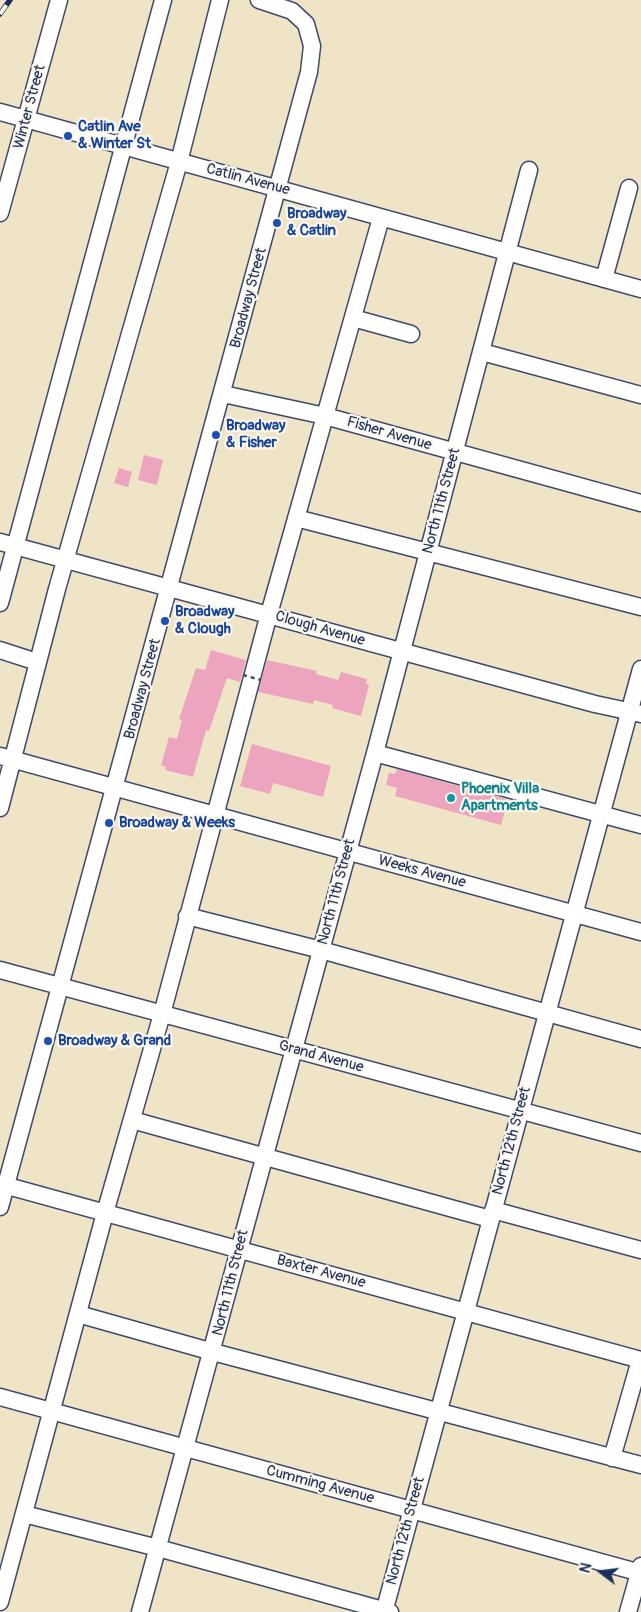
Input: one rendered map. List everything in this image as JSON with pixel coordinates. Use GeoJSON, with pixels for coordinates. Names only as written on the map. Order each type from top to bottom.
{"type":"FeatureCollection","features":[{"type":"Feature","properties":{"kind":"street","name":"Winter Street"},"geometry":{"type":"LineString","coordinates":[[0,213],[59,0]]}},
{"type":"Feature","properties":{"kind":"street"},"geometry":{"type":"LineString","coordinates":[[0,603],[7,544],[125,147],[163,0]]}},
{"type":"Feature","properties":{"kind":"street"},"geometry":{"type":"LineString","coordinates":[[0,808],[7,758],[37,662],[179,162],[220,0]]}},
{"type":"Feature","properties":{"kind":"street","name":"Broadway Street"},"geometry":{"type":"LineString","coordinates":[[0,1207],[3,1185],[116,788],[279,188],[311,59],[311,37],[306,24],[292,11],[260,0]]}},
{"type":"Feature","properties":{"kind":"street","name":"Catlin Avenue"},"geometry":{"type":"LineString","coordinates":[[0,112],[641,289]]}},
{"type":"Feature","properties":{"kind":"street","name":"North 11th Street"},"geometry":{"type":"LineString","coordinates":[[140,1612],[187,1448],[264,1157],[375,753],[529,170]]}},
{"type":"Feature","properties":{"kind":"street"},"geometry":{"type":"LineString","coordinates":[[604,279],[629,188]]}},
{"type":"Feature","properties":{"kind":"street"},"geometry":{"type":"LineString","coordinates":[[0,1602],[105,1213],[216,816],[269,614],[380,218]]}},
{"type":"Feature","properties":{"kind":"street"},"geometry":{"type":"LineString","coordinates":[[353,318],[411,334]]}},
{"type":"Feature","properties":{"kind":"street"},"geometry":{"type":"LineString","coordinates":[[482,352],[641,395]]}},
{"type":"Feature","properties":{"kind":"street","name":"Fisher Avenue"},"geometry":{"type":"LineString","coordinates":[[223,394],[325,416],[641,504]]}},
{"type":"Feature","properties":{"kind":"street"},"geometry":{"type":"LineString","coordinates":[[296,518],[641,607]]}},
{"type":"Feature","properties":{"kind":"street","name":"Clough Avenue"},"geometry":{"type":"LineString","coordinates":[[7,544],[595,704],[635,712]]}},
{"type":"Feature","properties":{"kind":"street"},"geometry":{"type":"LineString","coordinates":[[0,650],[37,662]]}},
{"type":"Feature","properties":{"kind":"street","name":"North 12th Street"},"geometry":{"type":"LineString","coordinates":[[386,1611],[465,1312],[601,814],[635,712],[641,669]]}},
{"type":"Feature","properties":{"kind":"street"},"geometry":{"type":"LineString","coordinates":[[375,753],[641,825]]}},
{"type":"Feature","properties":{"kind":"street","name":"Weeks Avenue"},"geometry":{"type":"LineString","coordinates":[[7,758],[641,932]]}},
{"type":"Feature","properties":{"kind":"street"},"geometry":{"type":"LineString","coordinates":[[187,916],[321,950],[641,1039]]}},
{"type":"Feature","properties":{"kind":"street","name":"Grand Avenue"},"geometry":{"type":"LineString","coordinates":[[0,970],[641,1143]]}},
{"type":"Feature","properties":{"kind":"street"},"geometry":{"type":"LineString","coordinates":[[132,1120],[264,1157],[492,1215],[641,1250]]}},
{"type":"Feature","properties":{"kind":"street","name":"Baxter Avenue"},"geometry":{"type":"LineString","coordinates":[[3,1185],[640,1360]]}},
{"type":"Feature","properties":{"kind":"street"},"geometry":{"type":"LineString","coordinates":[[78,1314],[213,1352],[439,1410],[641,1465]]}},
{"type":"Feature","properties":{"kind":"street"},"geometry":{"type":"LineString","coordinates":[[612,1458],[640,1360]]}},
{"type":"Feature","properties":{"kind":"street","name":"Cumming Avenue"},"geometry":{"type":"LineString","coordinates":[[0,1397],[412,1510],[640,1570]]}},
{"type":"Feature","properties":{"kind":"street"},"geometry":{"type":"LineString","coordinates":[[24,1514],[158,1548],[386,1611]]}},
{"type":"Feature","properties":{"kind":"street"},"geometry":{"type":"LineString","coordinates":[[628,1612],[640,1570]]}},
{"type":"Feature","properties":{"kind":"path"},"geometry":{"type":"LineString","coordinates":[[243,675],[262,680]]}},
{"type":"Feature","properties":{"kind":"building"},"geometry":{"type":"Polygon","coordinates":[[[144,455],[163,460],[157,485],[138,480],[144,455]]]}},
{"type":"Feature","properties":{"kind":"building"},"geometry":{"type":"Polygon","coordinates":[[[119,468],[132,472],[128,487],[114,483],[119,468]]]}},
{"type":"Feature","properties":{"kind":"building"},"geometry":{"type":"Polygon","coordinates":[[[211,650],[246,660],[240,682],[227,678],[209,731],[206,730],[193,777],[165,770],[166,767],[161,765],[169,737],[177,739],[182,720],[179,719],[196,668],[205,670],[211,650]]]}},
{"type":"Feature","properties":{"kind":"building"},"geometry":{"type":"Polygon","coordinates":[[[267,660],[317,671],[316,674],[338,680],[341,672],[367,679],[366,684],[369,685],[361,716],[332,708],[333,705],[314,700],[313,704],[258,692],[267,660]]]}},
{"type":"Feature","properties":{"kind":"building"},"geometry":{"type":"Polygon","coordinates":[[[252,744],[331,766],[323,797],[273,783],[270,794],[240,786],[252,744]]]}},
{"type":"Feature","properties":{"kind":"building","name":"Phoenix Villa Apartments"},"geometry":{"type":"Polygon","coordinates":[[[397,769],[508,800],[501,825],[395,796],[397,788],[386,785],[389,773],[395,774],[397,769]]]}},
{"type":"Feature","properties":{"kind":"railway"},"geometry":{"type":"LineString","coordinates":[[0,14],[10,0]]}},
{"type":"Feature","properties":{"kind":"place","name":"Catlin Ave & Winter St"},"geometry":{"type":"Point","coordinates":[68,136]}},
{"type":"Feature","properties":{"kind":"place","name":"Broadway & Catlin"},"geometry":{"type":"Point","coordinates":[277,223]}},
{"type":"Feature","properties":{"kind":"place","name":"Broadway & Fisher"},"geometry":{"type":"Point","coordinates":[216,435]}},
{"type":"Feature","properties":{"kind":"place","name":"Broadway & Clough"},"geometry":{"type":"Point","coordinates":[165,621]}},
{"type":"Feature","properties":{"kind":"place","name":"Phoenix Villa Apartments"},"geometry":{"type":"Point","coordinates":[451,798]}},
{"type":"Feature","properties":{"kind":"place","name":"Broadway & Weeks"},"geometry":{"type":"Point","coordinates":[109,823]}},
{"type":"Feature","properties":{"kind":"place","name":"Broadway & Grand"},"geometry":{"type":"Point","coordinates":[48,1041]}}]}
